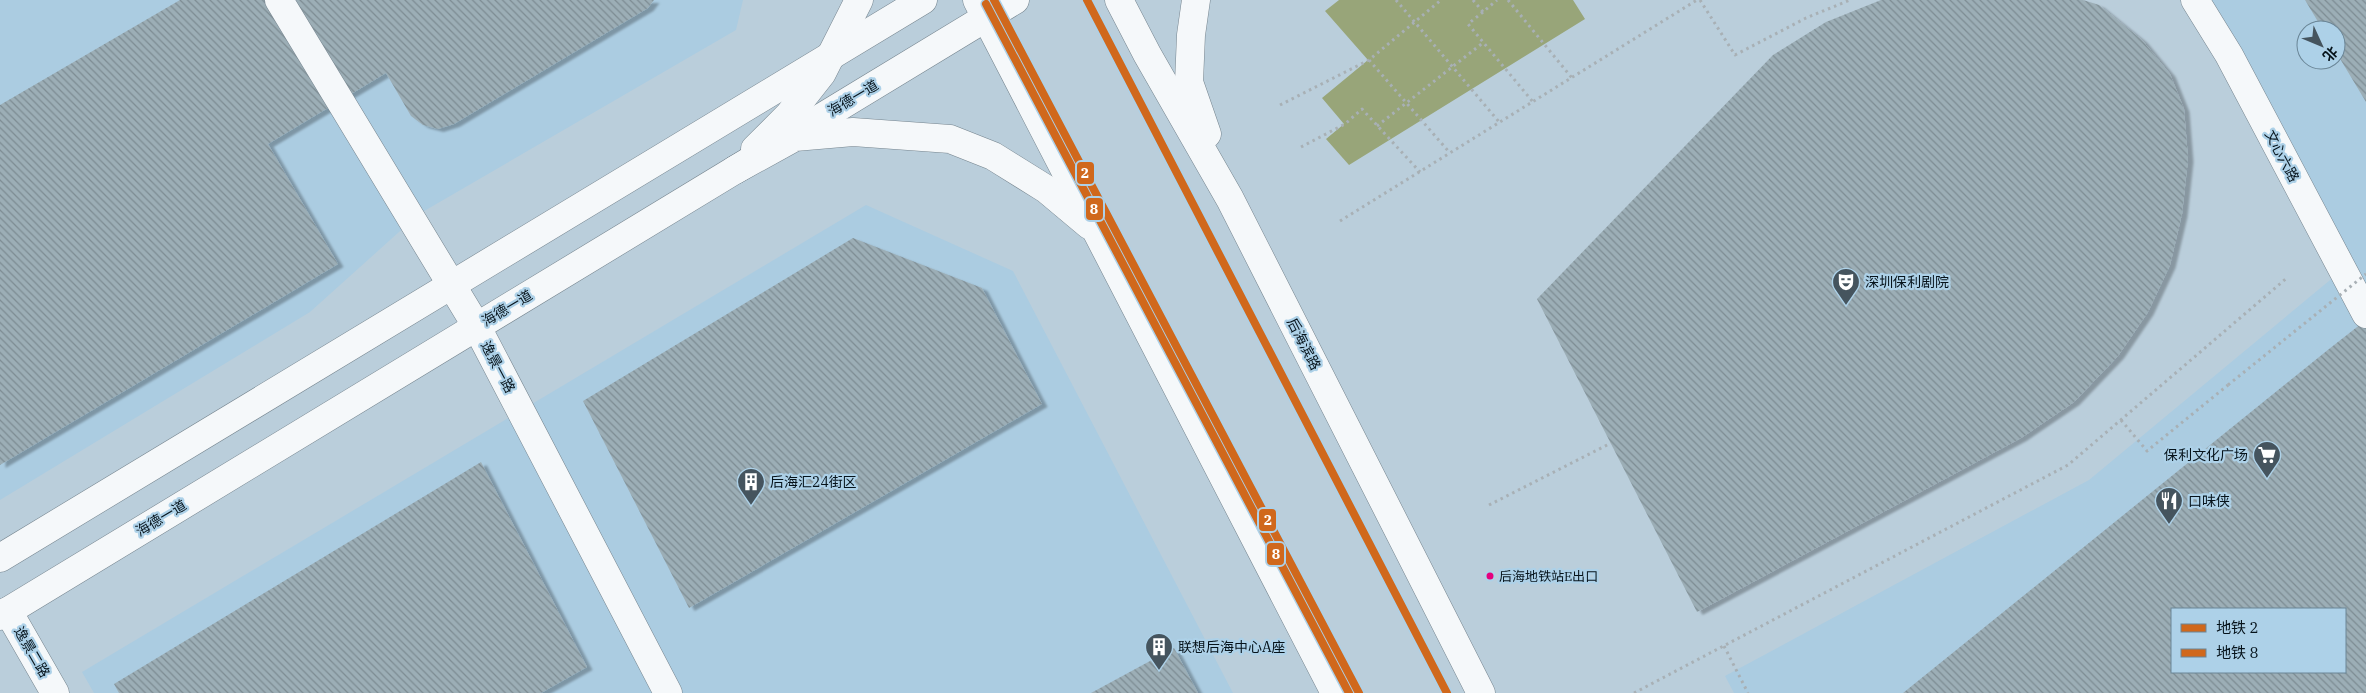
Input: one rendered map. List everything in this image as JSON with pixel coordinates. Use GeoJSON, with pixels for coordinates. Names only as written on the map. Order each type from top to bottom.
{"type":"FeatureCollection","features":[{"type":"Feature","properties":{"kind":"street","name":"逸景一路"},"geometry":{"type":"LineString","coordinates":[[279,0],[477,327],[668,693]]}},
{"type":"Feature","properties":{"kind":"street"},"geometry":{"type":"LineString","coordinates":[[735,170],[789,115],[822,73],[859,0]]}},
{"type":"Feature","properties":{"kind":"street"},"geometry":{"type":"LineString","coordinates":[[0,558],[922,0]]}},
{"type":"Feature","properties":{"kind":"street","name":"海德一道"},"geometry":{"type":"LineString","coordinates":[[4,614],[735,170],[981,9],[1015,0]]}},
{"type":"Feature","properties":{"kind":"street","name":"后海滨路"},"geometry":{"type":"LineString","coordinates":[[1119,0],[1147,54],[1230,199],[1481,693]]}},
{"type":"Feature","properties":{"kind":"street"},"geometry":{"type":"LineString","coordinates":[[1196,0],[1191,35],[1189,82],[1230,199]]}},
{"type":"Feature","properties":{"kind":"street","name":"文心六路"},"geometry":{"type":"LineString","coordinates":[[2195,0],[2229,55],[2366,314]]}},
{"type":"Feature","properties":{"kind":"street"},"geometry":{"type":"LineString","coordinates":[[981,9],[1099,233],[1335,693]]}},
{"type":"Feature","properties":{"kind":"street"},"geometry":{"type":"LineString","coordinates":[[735,170],[796,137],[853,132],[950,139],[993,156],[1046,189],[1099,233]]}},
{"type":"Feature","properties":{"kind":"street","name":"逸景二路"},"geometry":{"type":"LineString","coordinates":[[4,614],[55,693]]}},
{"type":"Feature","properties":{"kind":"path"},"geometry":{"type":"LineString","coordinates":[[1396,0],[1500,123]]}},
{"type":"Feature","properties":{"kind":"path"},"geometry":{"type":"LineString","coordinates":[[1280,105],[1369,60],[1441,0]]}},
{"type":"Feature","properties":{"kind":"path"},"geometry":{"type":"LineString","coordinates":[[1473,0],[1483,12]]}},
{"type":"Feature","properties":{"kind":"path"},"geometry":{"type":"LineString","coordinates":[[1497,0],[1468,24],[1533,102]]}},
{"type":"Feature","properties":{"kind":"path"},"geometry":{"type":"LineString","coordinates":[[1508,0],[1572,78]]}},
{"type":"Feature","properties":{"kind":"path"},"geometry":{"type":"LineString","coordinates":[[1340,221],[1699,0],[1735,56],[1806,18],[1850,0]]}},
{"type":"Feature","properties":{"kind":"path"},"geometry":{"type":"LineString","coordinates":[[1378,126],[1484,42]]}},
{"type":"Feature","properties":{"kind":"path"},"geometry":{"type":"LineString","coordinates":[[1369,60],[1450,154]]}},
{"type":"Feature","properties":{"kind":"path"},"geometry":{"type":"LineString","coordinates":[[1301,147],[1345,124],[1362,109],[1420,172]]}},
{"type":"Feature","properties":{"kind":"path"},"geometry":{"type":"LineString","coordinates":[[2121,420],[2147,451],[2366,274]]}},
{"type":"Feature","properties":{"kind":"path"},"geometry":{"type":"LineString","coordinates":[[1634,693],[2068,465],[2288,277]]}},
{"type":"Feature","properties":{"kind":"path"},"geometry":{"type":"LineString","coordinates":[[1489,505],[1611,443]]}},
{"type":"Feature","properties":{"kind":"path"},"geometry":{"type":"LineString","coordinates":[[1724,646],[1748,693]]}},
{"type":"Feature","properties":{"kind":"shaded area"},"geometry":{"type":"Polygon","coordinates":[[[0,0],[743,0],[736,30],[419,214],[310,312],[0,500],[0,0]]]}},
{"type":"Feature","properties":{"kind":"shaded area"},"geometry":{"type":"Polygon","coordinates":[[[1339,0],[1573,0],[1585,19],[1349,165],[1326,139],[1344,124],[1322,98],[1368,60],[1325,11],[1339,0]]]}},
{"type":"Feature","properties":{"kind":"shaded area"},"geometry":{"type":"Polygon","coordinates":[[[2195,0],[2366,0],[2366,693],[1734,693],[1725,676],[2089,480],[2341,271],[2195,0]]]}},
{"type":"Feature","properties":{"kind":"shaded area"},"geometry":{"type":"Polygon","coordinates":[[[866,205],[1013,271],[1233,693],[94,693],[82,672],[866,205]]]}},
{"type":"Feature","properties":{"kind":"building"},"geometry":{"type":"Polygon","coordinates":[[[180,0],[654,0],[648,8],[454,124],[438,129],[423,125],[411,116],[386,73],[268,144],[338,264],[0,465],[0,105],[180,0]]]}},
{"type":"Feature","properties":{"kind":"building","name":"深圳保利剧院"},"geometry":{"type":"Polygon","coordinates":[[[1881,0],[2083,0],[2099,5],[2142,40],[2170,74],[2184,109],[2188,159],[2182,214],[2170,265],[2148,312],[2118,356],[2074,402],[2021,438],[1697,612],[1537,299],[1773,55],[1826,22],[1881,0]]]}},
{"type":"Feature","properties":{"kind":"building"},"geometry":{"type":"Polygon","coordinates":[[[2305,0],[2366,0],[2366,102],[2346,69],[2346,20],[2317,20],[2305,0]]]}},
{"type":"Feature","properties":{"kind":"building","name":"后海汇24街区"},"geometry":{"type":"Polygon","coordinates":[[[853,238],[982,288],[1042,404],[689,608],[583,401],[853,238]]]}},
{"type":"Feature","properties":{"kind":"building","name":"保利文化广场"},"geometry":{"type":"Polygon","coordinates":[[[2366,320],[2366,693],[1903,693],[2329,349],[2366,320]]]}},
{"type":"Feature","properties":{"kind":"building"},"geometry":{"type":"Polygon","coordinates":[[[481,462],[587,667],[541,693],[119,693],[114,684],[481,462]]]}},
{"type":"Feature","properties":{"kind":"building","name":"联想后海中心A座"},"geometry":{"type":"Polygon","coordinates":[[[1174,648],[1198,693],[1091,693],[1174,648]]]}},
{"type":"Feature","properties":{"kind":"metro line","name":"2"},"geometry":{"type":"LineString","coordinates":[[994,0],[1359,693]]}},
{"type":"Feature","properties":{"kind":"metro line","name":"2"},"geometry":{"type":"LineString","coordinates":[[1087,0],[1447,693]]}},
{"type":"Feature","properties":{"kind":"metro line","name":"8"},"geometry":{"type":"LineString","coordinates":[[986,4],[1349,693]]}},
{"type":"Feature","properties":{"kind":"place","name":"深圳保利剧院"},"geometry":{"type":"Point","coordinates":[1846,306]}},
{"type":"Feature","properties":{"kind":"place","name":"保利文化广场"},"geometry":{"type":"Point","coordinates":[2267,479]}},
{"type":"Feature","properties":{"kind":"place","name":"后海汇24街区"},"geometry":{"type":"Point","coordinates":[751,506]}},
{"type":"Feature","properties":{"kind":"place","name":"口味侠"},"geometry":{"type":"Point","coordinates":[2169,525]}},
{"type":"Feature","properties":{"kind":"place","name":"后海地铁站E出口"},"geometry":{"type":"Point","coordinates":[1490,576]}},
{"type":"Feature","properties":{"kind":"place","name":"联想后海中心A座"},"geometry":{"type":"Point","coordinates":[1159,671]}}]}
